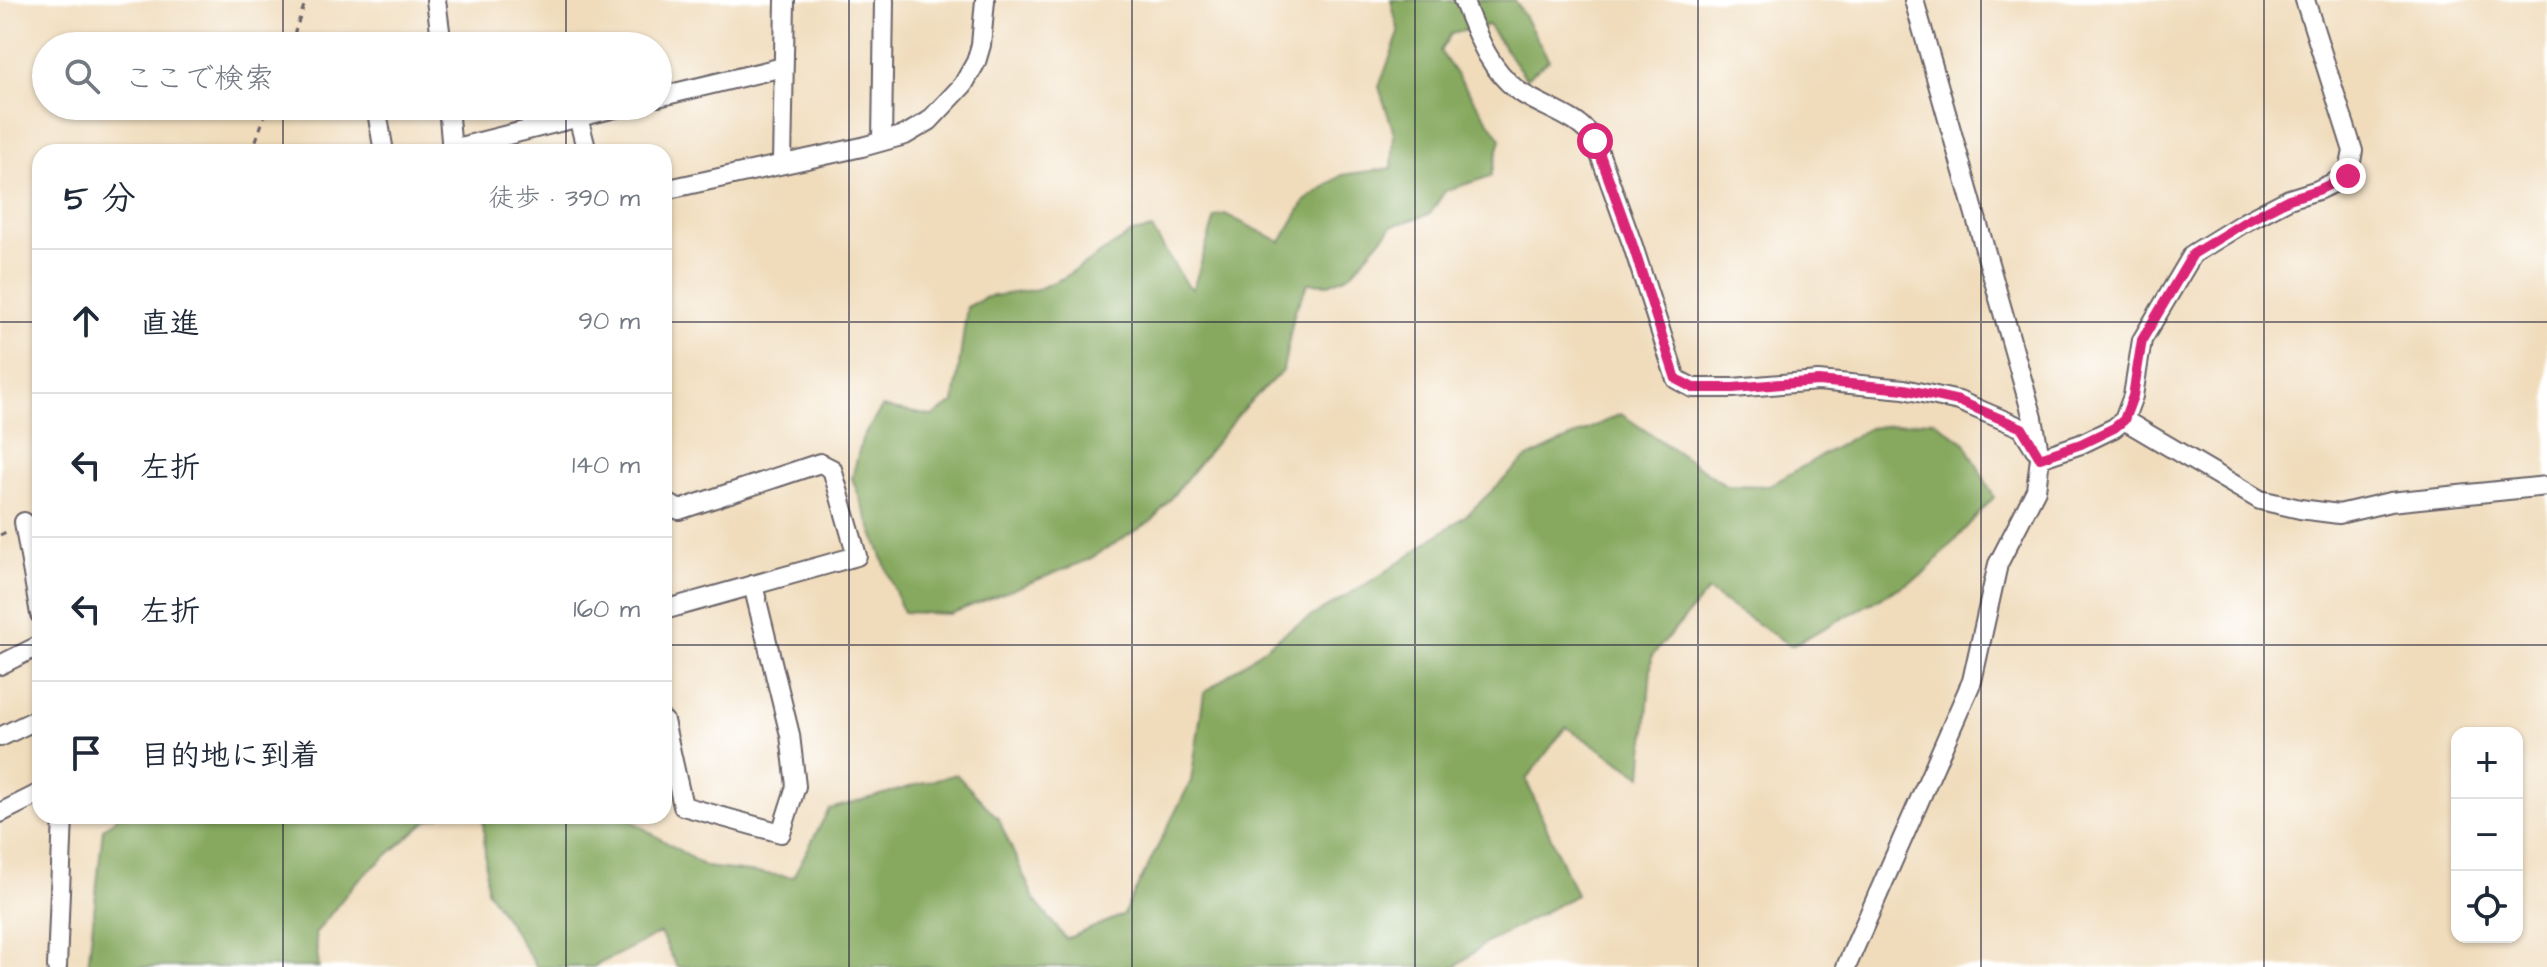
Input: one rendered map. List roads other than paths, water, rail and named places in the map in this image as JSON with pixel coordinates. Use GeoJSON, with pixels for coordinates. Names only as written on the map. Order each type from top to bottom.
{"type":"FeatureCollection","features":[{"type":"Feature","properties":{"kind":"street"},"geometry":{"type":"LineString","coordinates":[[436,0],[440,32]]}},
{"type":"Feature","properties":{"kind":"street"},"geometry":{"type":"LineString","coordinates":[[782,164],[785,0]]}},
{"type":"Feature","properties":{"kind":"street"},"geometry":{"type":"LineString","coordinates":[[882,141],[884,0]]}},
{"type":"Feature","properties":{"kind":"street"},"geometry":{"type":"LineString","coordinates":[[672,188],[905,135],[929,121],[963,85],[978,54],[985,0]]}},
{"type":"Feature","properties":{"kind":"street"},"geometry":{"type":"LineString","coordinates":[[1463,0],[1489,61],[1518,90],[1586,127],[1595,141],[1676,379],[1693,388],[1818,381],[1904,389],[1959,401],[2022,428],[2040,458]]}},
{"type":"Feature","properties":{"kind":"street"},"geometry":{"type":"LineString","coordinates":[[1846,967],[1972,681],[1998,564],[2036,490],[2040,458],[2033,418],[1914,0]]}},
{"type":"Feature","properties":{"kind":"street"},"geometry":{"type":"LineString","coordinates":[[2040,458],[2081,444],[2124,420],[2133,396],[2142,340],[2193,254],[2289,199],[2348,176],[2353,151],[2305,0]]}},
{"type":"Feature","properties":{"kind":"street"},"geometry":{"type":"LineString","coordinates":[[672,94],[783,67]]}},
{"type":"Feature","properties":{"kind":"street"},"geometry":{"type":"LineString","coordinates":[[378,120],[383,144]]}},
{"type":"Feature","properties":{"kind":"street"},"geometry":{"type":"LineString","coordinates":[[449,120],[451,144]]}},
{"type":"Feature","properties":{"kind":"street"},"geometry":{"type":"LineString","coordinates":[[515,143],[571,120]]}},
{"type":"Feature","properties":{"kind":"street"},"geometry":{"type":"LineString","coordinates":[[579,120],[585,144]]}},
{"type":"Feature","properties":{"kind":"street"},"geometry":{"type":"LineString","coordinates":[[2124,420],[2260,500],[2300,509],[2339,514],[2390,502],[2547,486]]}},
{"type":"Feature","properties":{"kind":"street"},"geometry":{"type":"LineString","coordinates":[[672,506],[679,510],[820,463],[832,469],[857,556],[672,608]]}},
{"type":"Feature","properties":{"kind":"street"},"geometry":{"type":"LineString","coordinates":[[24,522],[32,568]]}},
{"type":"Feature","properties":{"kind":"street"},"geometry":{"type":"LineString","coordinates":[[672,757],[683,806],[781,833],[796,786],[790,735],[753,585]]}},
{"type":"Feature","properties":{"kind":"street"},"geometry":{"type":"LineString","coordinates":[[0,665],[32,649]]}},
{"type":"Feature","properties":{"kind":"street"},"geometry":{"type":"LineString","coordinates":[[0,737],[32,722]]}},
{"type":"Feature","properties":{"kind":"street"},"geometry":{"type":"LineString","coordinates":[[0,813],[32,797]]}},
{"type":"Feature","properties":{"kind":"street"},"geometry":{"type":"LineString","coordinates":[[57,967],[63,824]]}}]}
